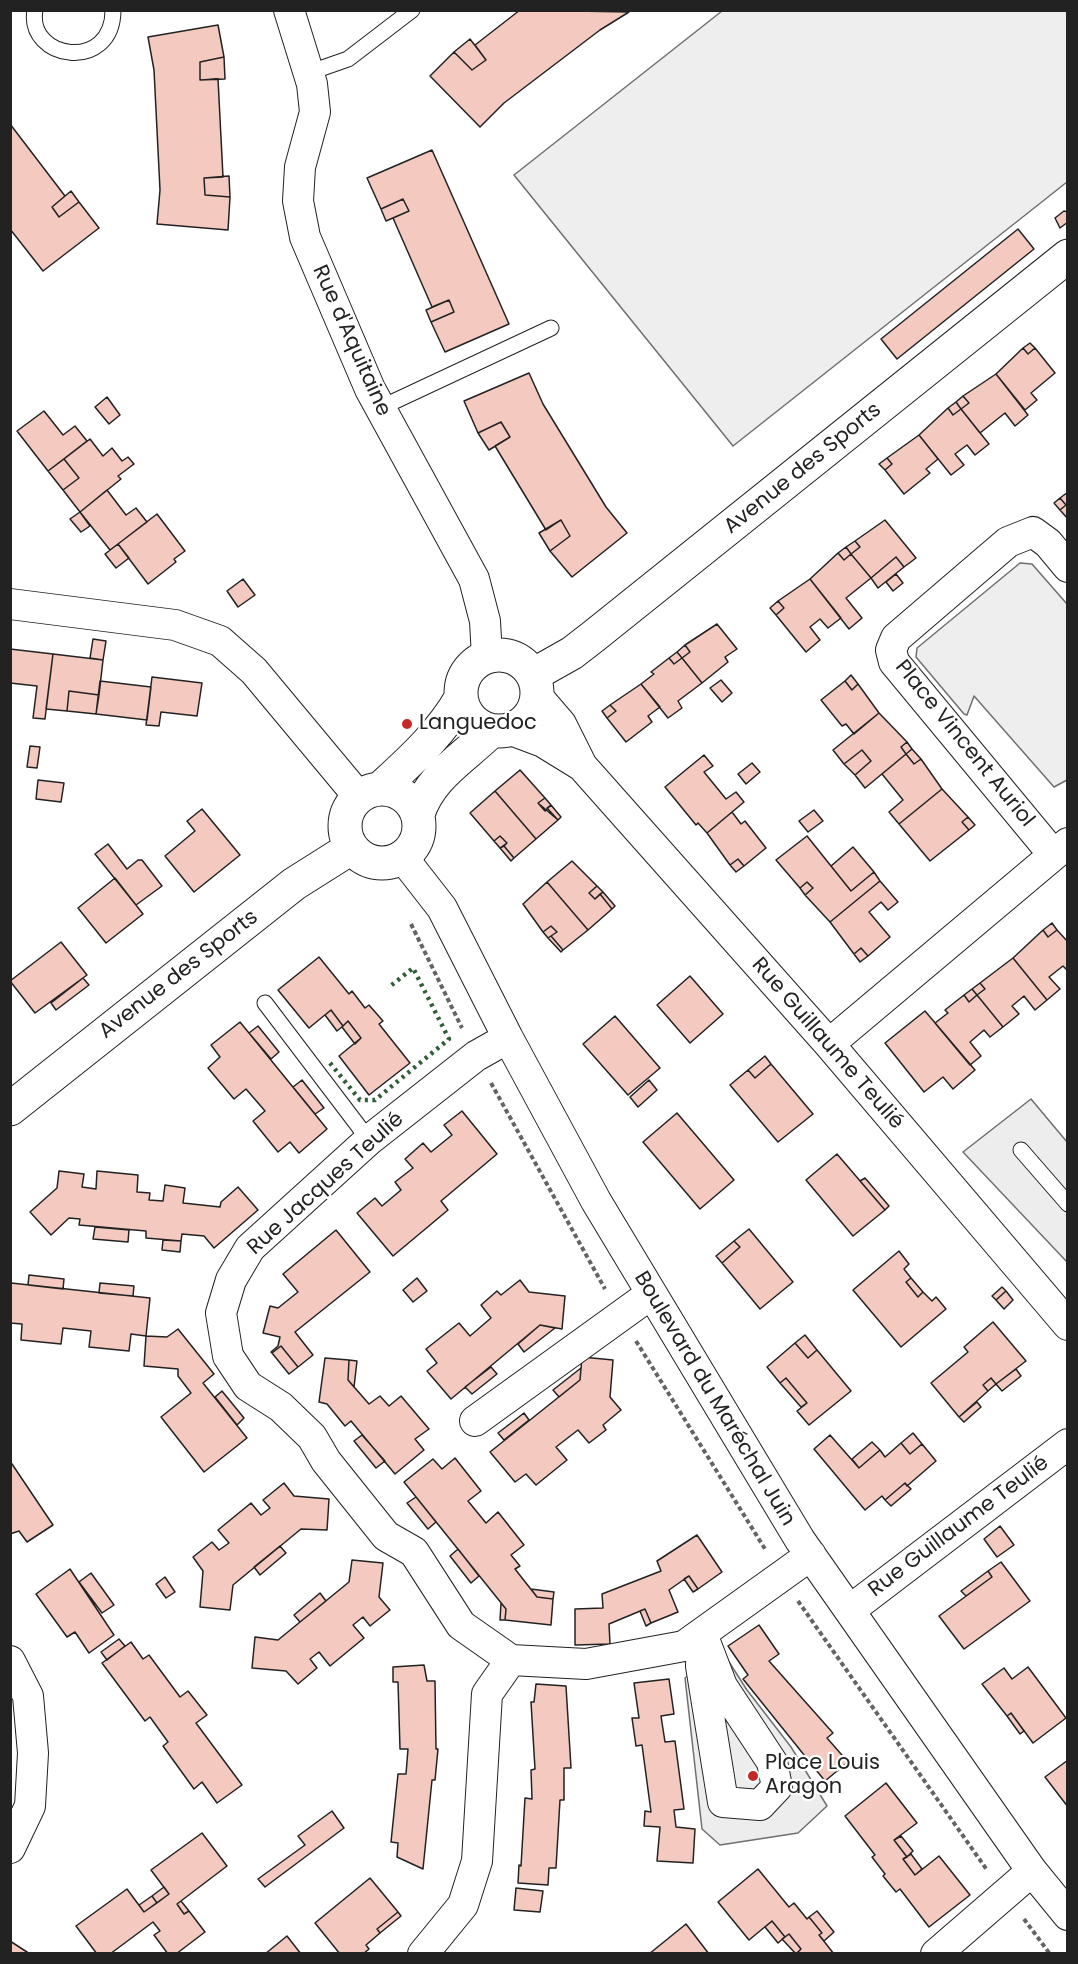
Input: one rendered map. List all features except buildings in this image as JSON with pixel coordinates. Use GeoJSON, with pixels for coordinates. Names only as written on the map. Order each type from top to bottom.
{"type":"FeatureCollection","features":[{"type":"Feature","properties":{"kind":"main road","name":"Avenue des Sports"},"geometry":{"type":"LineString","coordinates":[[535,685],[1068,256]]}},
{"type":"Feature","properties":{"kind":"main road"},"geometry":{"type":"LineString","coordinates":[[461,698],[450,718],[425,748],[349,808],[345,821],[346,835],[351,848],[362,858],[375,863],[389,863],[403,858],[418,838],[418,814],[424,794],[444,772],[501,731],[525,723],[534,711],[535,685],[524,664],[500,655],[488,657],[476,663],[467,672],[461,685],[461,698],[470,719],[501,731]]}},
{"type":"Feature","properties":{"kind":"main road"},"geometry":{"type":"LineString","coordinates":[[369,793],[392,790],[403,795],[412,803],[418,814]]}},
{"type":"Feature","properties":{"kind":"main road","name":"Avenue des Sports"},"geometry":{"type":"LineString","coordinates":[[10,1108],[294,884],[351,848]]}},
{"type":"Feature","properties":{"kind":"street","name":"Rue d'Aquitaine"},"geometry":{"type":"LineString","coordinates":[[289,10],[308,73],[315,112],[300,167],[298,201],[305,237],[380,408],[474,579],[485,621],[488,657]]}},
{"type":"Feature","properties":{"kind":"street","name":"Place Vincent Auriol"},"geometry":{"type":"LineString","coordinates":[[1060,848],[894,662],[891,650],[897,638],[1008,542],[1033,532],[1048,543],[1068,567]]}},
{"type":"Feature","properties":{"kind":"street"},"geometry":{"type":"LineString","coordinates":[[10,604],[175,625],[220,641],[254,671],[369,793]]}},
{"type":"Feature","properties":{"kind":"street","name":"Rue Guillaume Teulié"},"geometry":{"type":"LineString","coordinates":[[535,685],[561,724],[582,766],[829,1044],[1068,1325]]}},
{"type":"Feature","properties":{"kind":"street","name":"Rue Guillaume Teulié"},"geometry":{"type":"LineString","coordinates":[[501,731],[543,742],[582,766]]}},
{"type":"Feature","properties":{"kind":"street"},"geometry":{"type":"LineString","coordinates":[[829,1044],[1060,848]]}},
{"type":"Feature","properties":{"kind":"street","name":"Boulevard du Maréchal Juin"},"geometry":{"type":"LineString","coordinates":[[403,858],[442,908],[508,1038],[596,1201],[811,1556],[1032,1870],[1068,1915]]}},
{"type":"Feature","properties":{"kind":"street","name":"Rue Jacques Teulié"},"geometry":{"type":"LineString","coordinates":[[508,1038],[476,1056],[369,1140],[250,1248],[231,1280],[221,1313],[228,1356],[248,1386],[281,1407],[312,1437],[326,1461],[386,1536],[414,1552],[461,1625],[511,1660]]}},
{"type":"Feature","properties":{"kind":"street"},"geometry":{"type":"LineString","coordinates":[[475,1421],[651,1294]]}},
{"type":"Feature","properties":{"kind":"street","name":"Rue Guillaume Teulié"},"geometry":{"type":"LineString","coordinates":[[850,1610],[1068,1444]]}},
{"type":"Feature","properties":{"kind":"street"},"geometry":{"type":"LineString","coordinates":[[423,1953],[463,1905],[477,1861],[488,1694],[511,1660],[586,1664],[684,1646],[811,1556]]}},
{"type":"Feature","properties":{"kind":"street"},"geometry":{"type":"LineString","coordinates":[[702,1634],[722,1686],[772,1762],[777,1787],[760,1805],[723,1802],[701,1666],[702,1634]]}},
{"type":"Feature","properties":{"kind":"street"},"geometry":{"type":"LineString","coordinates":[[10,1661],[28,1696],[33,1753],[30,1806],[10,1848]]}},
{"type":"Feature","properties":{"kind":"street"},"geometry":{"type":"LineString","coordinates":[[936,1953],[1032,1870]]}},
{"type":"Feature","properties":{"kind":"lane"},"geometry":{"type":"LineString","coordinates":[[35,10],[40,36],[57,51],[79,54],[100,45],[113,26],[113,10]]}},
{"type":"Feature","properties":{"kind":"lane"},"geometry":{"type":"LineString","coordinates":[[308,73],[348,59],[412,10]]}},
{"type":"Feature","properties":{"kind":"lane"},"geometry":{"type":"LineString","coordinates":[[380,408],[551,328]]}},
{"type":"Feature","properties":{"kind":"lane"},"geometry":{"type":"LineString","coordinates":[[265,1003],[369,1140]]}},
{"type":"Feature","properties":{"kind":"lane"},"geometry":{"type":"LineString","coordinates":[[1021,1150],[1068,1204]]}},
{"type":"Feature","properties":{"kind":"shaded area"},"geometry":{"type":"Polygon","coordinates":[[[722,11],[1068,11],[1067,182],[733,446],[514,175],[722,11]]]}},
{"type":"Feature","properties":{"kind":"shaded area"},"geometry":{"type":"Polygon","coordinates":[[[1020,563],[1032,564],[1067,604],[1067,780],[1054,787],[974,696],[967,715],[964,714],[916,657],[917,648],[1020,563]]]}},
{"type":"Feature","properties":{"kind":"shaded area"},"geometry":{"type":"Polygon","coordinates":[[[1031,1099],[1067,1142],[1067,1262],[963,1152],[1031,1099]]]}},
{"type":"Feature","properties":{"kind":"shaded area","name":"Place Louis Aragon"},"geometry":{"type":"Polygon","coordinates":[[[722,1651],[747,1690],[791,1747],[827,1806],[798,1833],[720,1845],[702,1829],[685,1678],[722,1651]]]}},
{"type":"Feature","properties":{"kind":"hedge"},"geometry":{"type":"LineString","coordinates":[[330,1063],[360,1100],[375,1100],[449,1039],[413,968],[388,988]]}},
{"type":"Feature","properties":{"kind":"place","name":"Languedoc"},"geometry":{"type":"Point","coordinates":[407,724]}},
{"type":"Feature","properties":{"kind":"place","name":"Place Louis Aragon"},"geometry":{"type":"Point","coordinates":[753,1776]}}]}
